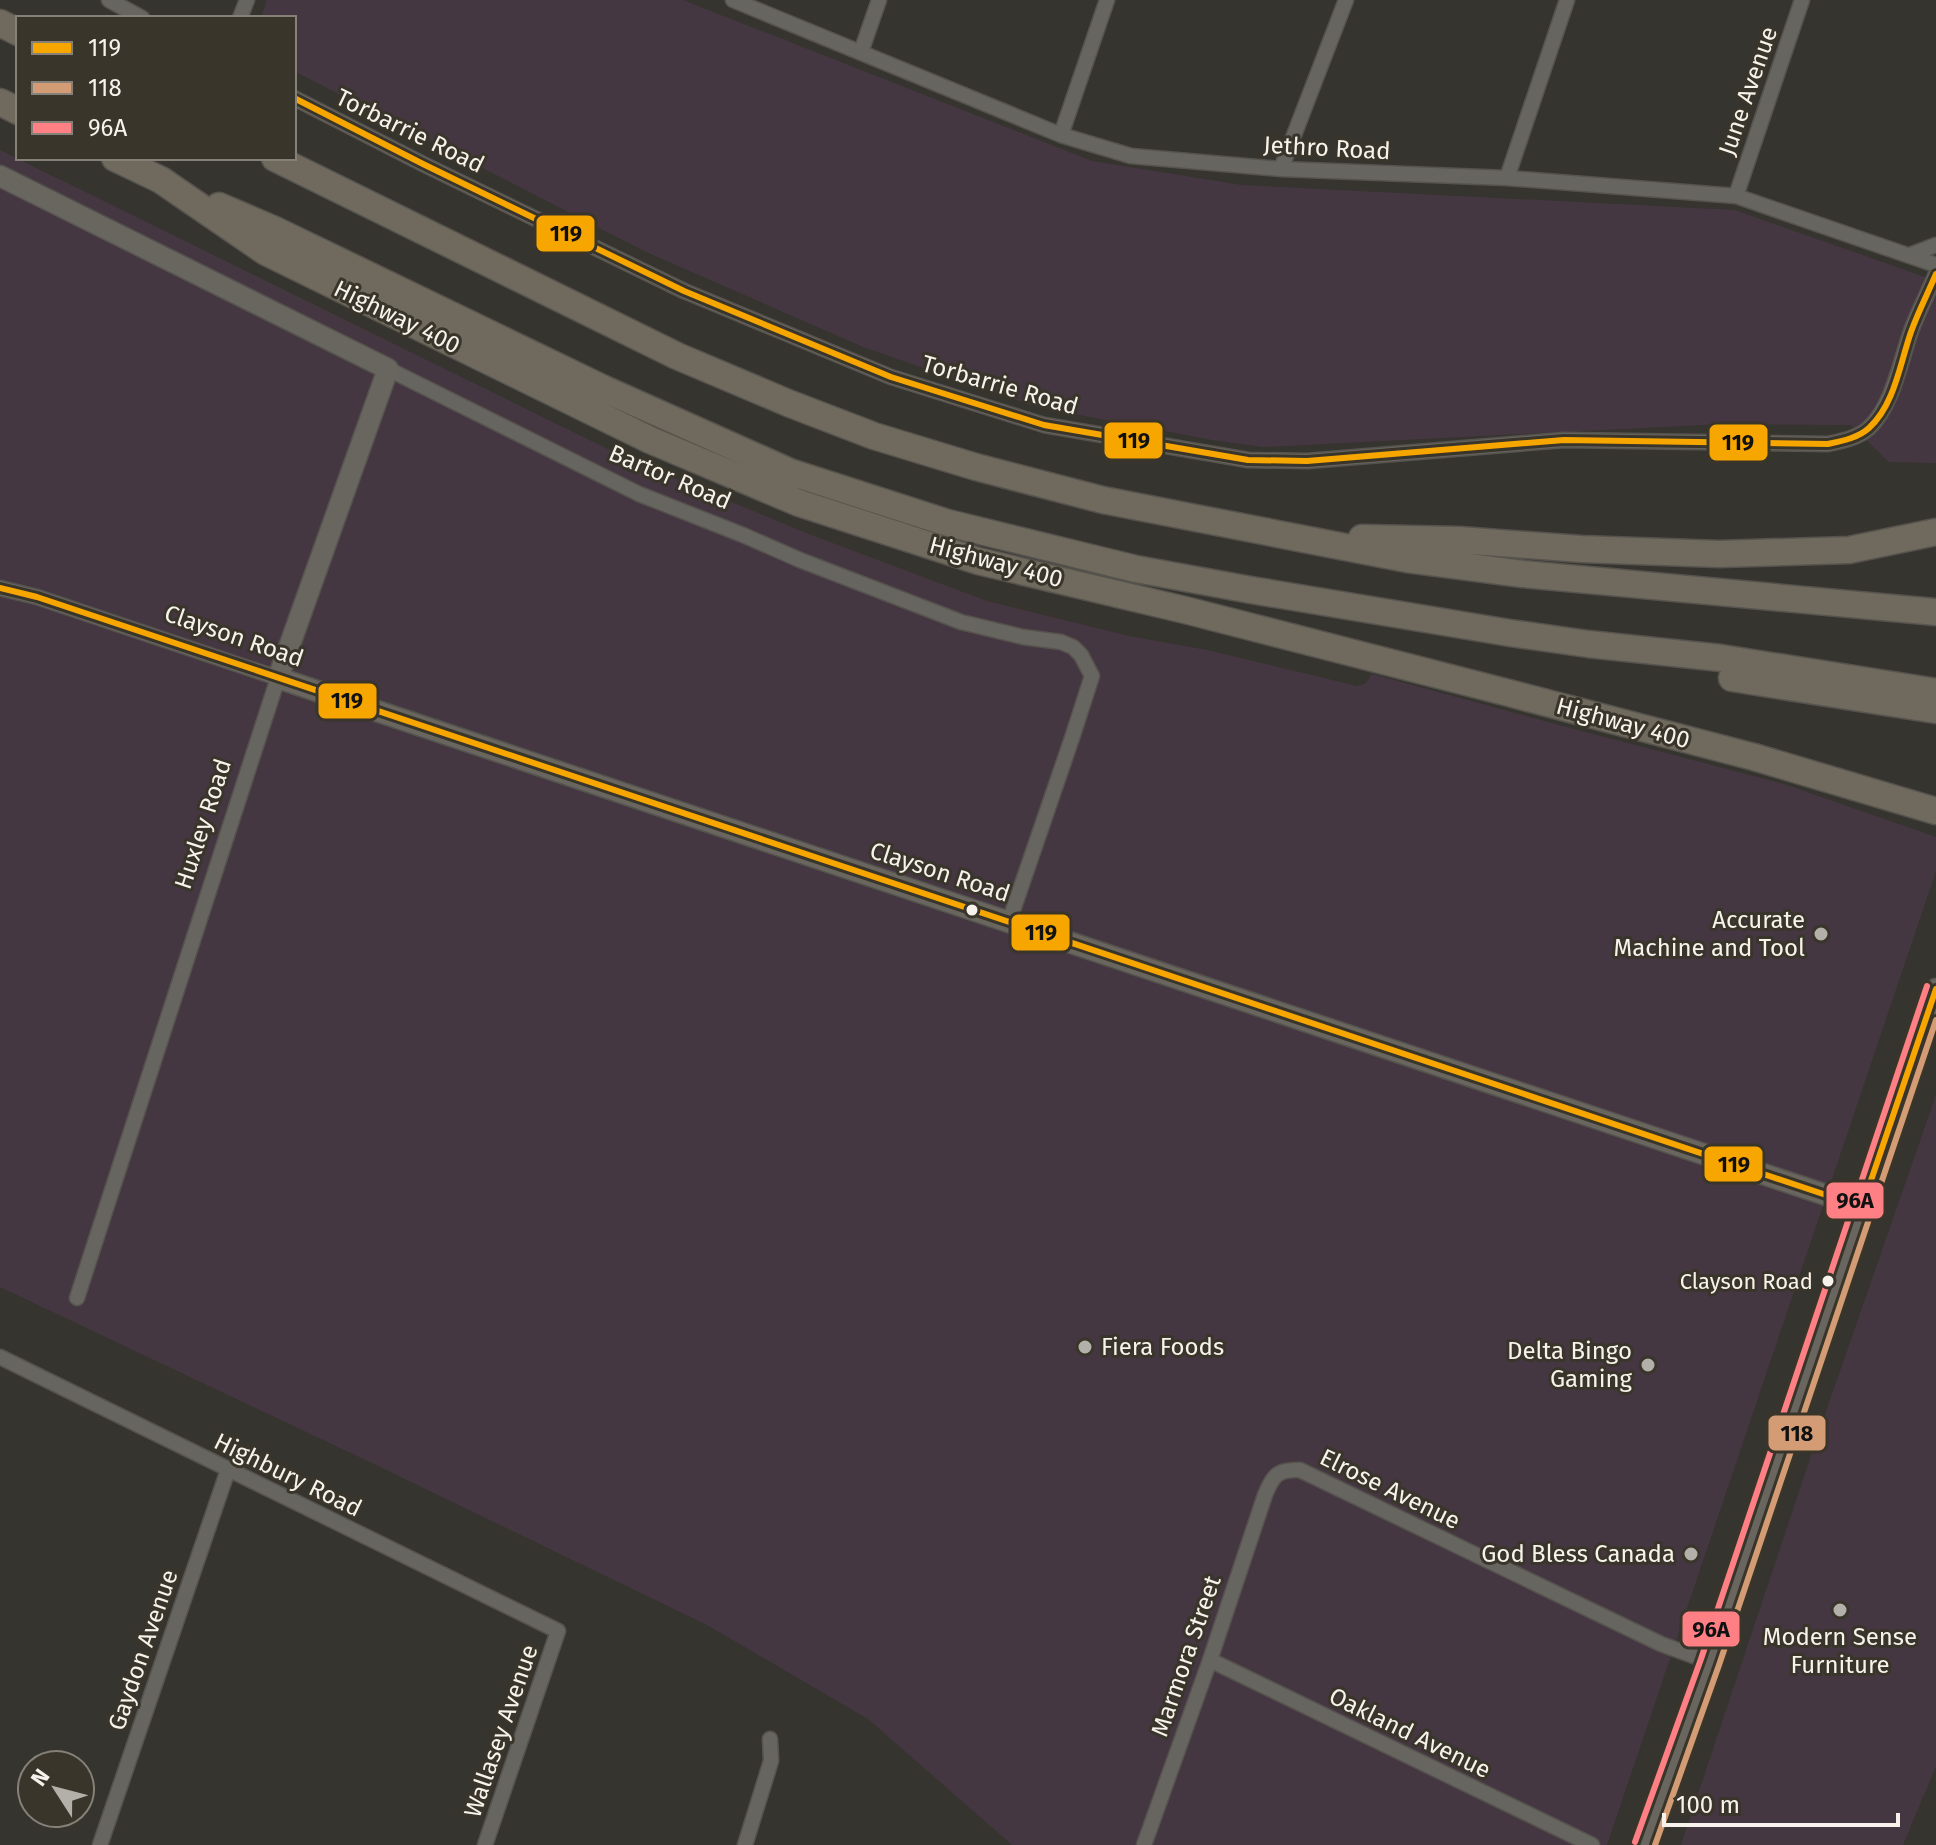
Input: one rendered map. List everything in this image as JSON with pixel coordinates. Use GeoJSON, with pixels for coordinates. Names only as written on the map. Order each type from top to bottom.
{"type":"FeatureCollection","features":[{"type":"Feature","properties":{"kind":"highway","name":"Highway 400"},"geometry":{"type":"LineString","coordinates":[[119,160],[161,180],[266,252],[650,440],[799,503],[978,561],[1509,693],[1754,757],[1924,808]]}},
{"type":"Feature","properties":{"kind":"highway"},"geometry":{"type":"LineString","coordinates":[[279,160],[677,356],[874,436],[976,467],[1103,500],[1407,559],[1523,574],[1936,612]]}},
{"type":"Feature","properties":{"kind":"highway"},"geometry":{"type":"LineString","coordinates":[[161,180],[275,230],[665,418],[804,477],[948,523],[1136,569],[1588,644],[1721,658],[1936,692]]}},
{"type":"Feature","properties":{"kind":"highway"},"geometry":{"type":"LineString","coordinates":[[1296,537],[1459,540],[1581,549],[1719,554],[1849,550],[1936,532]]}},
{"type":"Feature","properties":{"kind":"highway"},"geometry":{"type":"LineString","coordinates":[[1588,644],[1715,675],[1936,710]]}},
{"type":"Feature","properties":{"kind":"street"},"geometry":{"type":"LineString","coordinates":[[109,0],[138,16]]}},
{"type":"Feature","properties":{"kind":"street","name":"Jethro Road"},"geometry":{"type":"LineString","coordinates":[[733,0],[1061,135],[1131,156],[1281,169],[1507,178],[1736,196],[1936,265]]}},
{"type":"Feature","properties":{"kind":"street"},"geometry":{"type":"LineString","coordinates":[[861,52],[879,0]]}},
{"type":"Feature","properties":{"kind":"street"},"geometry":{"type":"LineString","coordinates":[[1061,135],[1107,0]]}},
{"type":"Feature","properties":{"kind":"street"},"geometry":{"type":"LineString","coordinates":[[1281,169],[1346,0]]}},
{"type":"Feature","properties":{"kind":"street"},"geometry":{"type":"LineString","coordinates":[[1507,178],[1567,0]]}},
{"type":"Feature","properties":{"kind":"street","name":"June Avenue"},"geometry":{"type":"LineString","coordinates":[[1736,196],[1802,0]]}},
{"type":"Feature","properties":{"kind":"street","name":"Torbarrie Road"},"geometry":{"type":"LineString","coordinates":[[296,99],[684,291],[891,377],[1044,425],[1248,460],[1307,461],[1564,440],[1828,444],[1848,439],[1865,431],[1887,403],[1913,327],[1936,274]]}},
{"type":"Feature","properties":{"kind":"street","name":"Bartor Road"},"geometry":{"type":"LineString","coordinates":[[0,176],[639,494],[961,622],[1073,647],[1092,676],[1009,922]]}},
{"type":"Feature","properties":{"kind":"street"},"geometry":{"type":"LineString","coordinates":[[1910,255],[1936,245]]}},
{"type":"Feature","properties":{"kind":"street","name":"Huxley Road"},"geometry":{"type":"LineString","coordinates":[[77,1298],[278,678],[388,369]]}},
{"type":"Feature","properties":{"kind":"street","name":"Clayson Road"},"geometry":{"type":"LineString","coordinates":[[0,588],[37,597],[1862,1207]]}},
{"type":"Feature","properties":{"kind":"street"},"geometry":{"type":"LineString","coordinates":[[1644,1845],[1710,1662],[1936,989]]}},
{"type":"Feature","properties":{"kind":"street","name":"Highbury Road"},"geometry":{"type":"LineString","coordinates":[[0,1357],[558,1631]]}},
{"type":"Feature","properties":{"kind":"street","name":"Elrose Avenue"},"geometry":{"type":"LineString","coordinates":[[1270,1481],[1287,1469],[1300,1470],[1661,1644],[1710,1662]]}},
{"type":"Feature","properties":{"kind":"street","name":"Gaydon Avenue"},"geometry":{"type":"LineString","coordinates":[[100,1845],[228,1470]]}},
{"type":"Feature","properties":{"kind":"street","name":"Marmora Street"},"geometry":{"type":"LineString","coordinates":[[1144,1845],[1270,1481]]}},
{"type":"Feature","properties":{"kind":"street","name":"Wallasey Avenue"},"geometry":{"type":"LineString","coordinates":[[485,1845],[558,1631]]}},
{"type":"Feature","properties":{"kind":"street","name":"Oakland Avenue"},"geometry":{"type":"LineString","coordinates":[[1210,1660],[1592,1845]]}},
{"type":"Feature","properties":{"kind":"street"},"geometry":{"type":"LineString","coordinates":[[763,1845],[747,1840],[771,1761],[770,1739]]}},
{"type":"Feature","properties":{"kind":"shaded area"},"geometry":{"type":"Polygon","coordinates":[[[267,0],[683,0],[1092,161],[1242,185],[1735,210],[1936,281],[1936,463],[1889,462],[1851,425],[1723,424],[1263,447],[1037,407],[863,347],[644,251],[296,72],[296,16],[262,16],[267,0]]]}},
{"type":"Feature","properties":{"kind":"shaded area"},"geometry":{"type":"Polygon","coordinates":[[[0,150],[628,459],[806,533],[987,601],[1357,686],[1365,684],[1372,674],[1784,784],[1936,837],[1936,871],[1607,1845],[1012,1845],[868,1719],[707,1625],[0,1287],[0,150]]]}},
{"type":"Feature","properties":{"kind":"shaded area"},"geometry":{"type":"Polygon","coordinates":[[[1936,1095],[1936,1766],[1903,1845],[1681,1845],[1822,1423],[1936,1095]]]}},
{"type":"Feature","properties":{"kind":"transit line","name":"119"},"geometry":{"type":"LineString","coordinates":[[296,99],[684,291],[891,377],[1044,425],[1248,460],[1307,461],[1564,440],[1828,444],[1844,440],[1869,428],[1885,407],[1936,274]]}},
{"type":"Feature","properties":{"kind":"transit line","name":"119"},"geometry":{"type":"LineString","coordinates":[[0,588],[37,597],[1862,1207],[1936,989]]}},
{"type":"Feature","properties":{"kind":"transit line","name":"96A"},"geometry":{"type":"LineString","coordinates":[[1635,1842],[1701,1659],[1927,986]]}},
{"type":"Feature","properties":{"kind":"transit line","name":"118"},"geometry":{"type":"LineString","coordinates":[[1655,1845],[1719,1665],[1936,1020]]}},
{"type":"Feature","properties":{"kind":"place","name":"Accurate Machine and Tool"},"geometry":{"type":"Point","coordinates":[1821,934]}},
{"type":"Feature","properties":{"kind":"place","name":"Clayson Road"},"geometry":{"type":"Point","coordinates":[1828,1281]}},
{"type":"Feature","properties":{"kind":"place","name":"Fiera Foods"},"geometry":{"type":"Point","coordinates":[1085,1347]}},
{"type":"Feature","properties":{"kind":"place","name":"Delta Bingo Gaming"},"geometry":{"type":"Point","coordinates":[1648,1365]}},
{"type":"Feature","properties":{"kind":"place","name":"God Bless Canada"},"geometry":{"type":"Point","coordinates":[1691,1554]}},
{"type":"Feature","properties":{"kind":"place","name":"Modern Sense Furniture"},"geometry":{"type":"Point","coordinates":[1840,1610]}}]}
